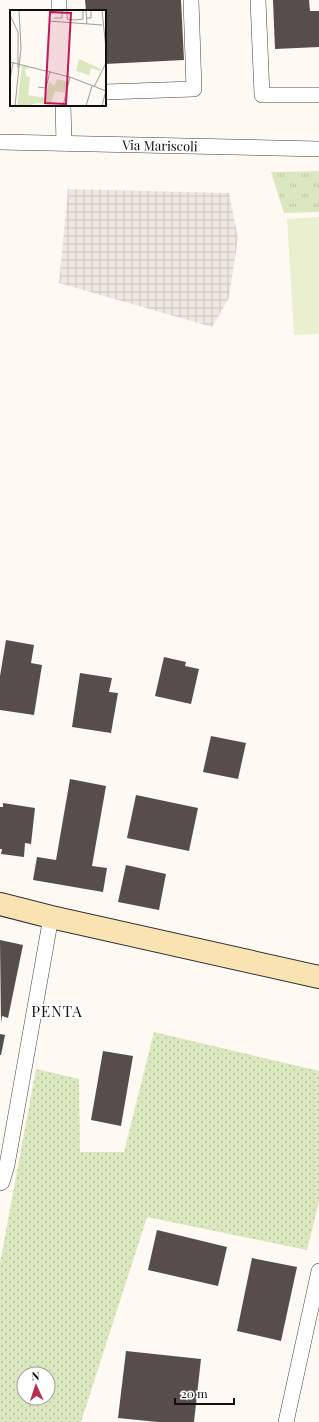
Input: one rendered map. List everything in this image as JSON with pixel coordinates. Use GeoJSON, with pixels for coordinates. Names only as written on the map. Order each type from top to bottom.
{"type":"FeatureCollection","features":[{"type":"Feature","properties":{"kind":"street"},"geometry":{"type":"LineString","coordinates":[[106,92],[194,88],[191,0]]}},
{"type":"Feature","properties":{"kind":"street"},"geometry":{"type":"LineString","coordinates":[[258,0],[262,94],[319,95]]}},
{"type":"Feature","properties":{"kind":"street"},"geometry":{"type":"LineString","coordinates":[[62,106],[64,143]]}},
{"type":"Feature","properties":{"kind":"street","name":"Via Mariscoli"},"geometry":{"type":"LineString","coordinates":[[0,142],[319,149]]}},
{"type":"Feature","properties":{"kind":"street"},"geometry":{"type":"LineString","coordinates":[[0,904],[51,917],[319,977]]}},
{"type":"Feature","properties":{"kind":"street"},"geometry":{"type":"LineString","coordinates":[[0,1183],[2,1182],[7,1165],[51,917]]}},
{"type":"Feature","properties":{"kind":"street"},"geometry":{"type":"LineString","coordinates":[[286,1422],[319,1271]]}},
{"type":"Feature","properties":{"kind":"green space"},"geometry":{"type":"Polygon","coordinates":[[[319,171],[319,212],[284,213],[271,172],[319,171]]]}},
{"type":"Feature","properties":{"kind":"green space"},"geometry":{"type":"Polygon","coordinates":[[[319,217],[319,334],[294,335],[287,219],[319,217]]]}},
{"type":"Feature","properties":{"kind":"green space"},"geometry":{"type":"Polygon","coordinates":[[[154,1032],[319,1071],[319,1201],[307,1250],[147,1217],[81,1422],[0,1422],[0,1263],[36,1069],[79,1079],[80,1152],[124,1152],[154,1032]]]}},
{"type":"Feature","properties":{"kind":"shaded area"},"geometry":{"type":"Polygon","coordinates":[[[68,189],[229,193],[238,238],[229,298],[212,327],[59,283],[68,189]]]}},
{"type":"Feature","properties":{"kind":"building"},"geometry":{"type":"Polygon","coordinates":[[[85,0],[181,0],[184,60],[106,64],[106,10],[86,10],[85,0]]]}},
{"type":"Feature","properties":{"kind":"building"},"geometry":{"type":"Polygon","coordinates":[[[273,0],[309,0],[310,11],[319,11],[319,47],[275,49],[273,0]]]}},
{"type":"Feature","properties":{"kind":"building"},"geometry":{"type":"Polygon","coordinates":[[[6,640],[34,645],[31,663],[42,665],[34,715],[0,710],[0,676],[6,640]]]}},
{"type":"Feature","properties":{"kind":"building"},"geometry":{"type":"Polygon","coordinates":[[[164,657],[186,662],[185,666],[199,669],[191,704],[155,696],[164,657]]]}},
{"type":"Feature","properties":{"kind":"building"},"geometry":{"type":"Polygon","coordinates":[[[80,673],[112,678],[109,692],[118,693],[111,733],[72,727],[80,673]]]}},
{"type":"Feature","properties":{"kind":"building"},"geometry":{"type":"Polygon","coordinates":[[[211,736],[246,743],[238,779],[203,772],[211,736]]]}},
{"type":"Feature","properties":{"kind":"building"},"geometry":{"type":"Polygon","coordinates":[[[70,779],[106,786],[92,866],[107,868],[103,892],[33,880],[37,857],[56,860],[70,779]]]}},
{"type":"Feature","properties":{"kind":"building"},"geometry":{"type":"Polygon","coordinates":[[[136,795],[198,808],[189,851],[127,838],[136,795]]]}},
{"type":"Feature","properties":{"kind":"building"},"geometry":{"type":"Polygon","coordinates":[[[3,803],[35,808],[31,844],[25,843],[24,857],[1,854],[0,807],[3,807],[3,803]]]}},
{"type":"Feature","properties":{"kind":"building"},"geometry":{"type":"Polygon","coordinates":[[[126,865],[166,874],[159,910],[118,902],[126,865]]]}},
{"type":"Feature","properties":{"kind":"building"},"geometry":{"type":"Polygon","coordinates":[[[0,940],[23,945],[8,1018],[2,1016],[1,1023],[0,940]]]}},
{"type":"Feature","properties":{"kind":"building"},"geometry":{"type":"Polygon","coordinates":[[[0,1034],[5,1035],[1,1055],[0,1055],[0,1034]]]}},
{"type":"Feature","properties":{"kind":"building"},"geometry":{"type":"Polygon","coordinates":[[[103,1051],[133,1056],[121,1126],[91,1120],[103,1051]]]}},
{"type":"Feature","properties":{"kind":"building"},"geometry":{"type":"Polygon","coordinates":[[[157,1230],[227,1247],[218,1286],[148,1270],[157,1230]]]}},
{"type":"Feature","properties":{"kind":"building"},"geometry":{"type":"Polygon","coordinates":[[[252,1258],[297,1267],[281,1341],[237,1331],[252,1258]]]}},
{"type":"Feature","properties":{"kind":"building"},"geometry":{"type":"Polygon","coordinates":[[[126,1351],[201,1359],[194,1422],[158,1422],[118,1418],[126,1351]]]}},
{"type":"Feature","properties":{"kind":"district","name":"PENTA"},"geometry":{"type":"Point","coordinates":[57,1012]}}]}
